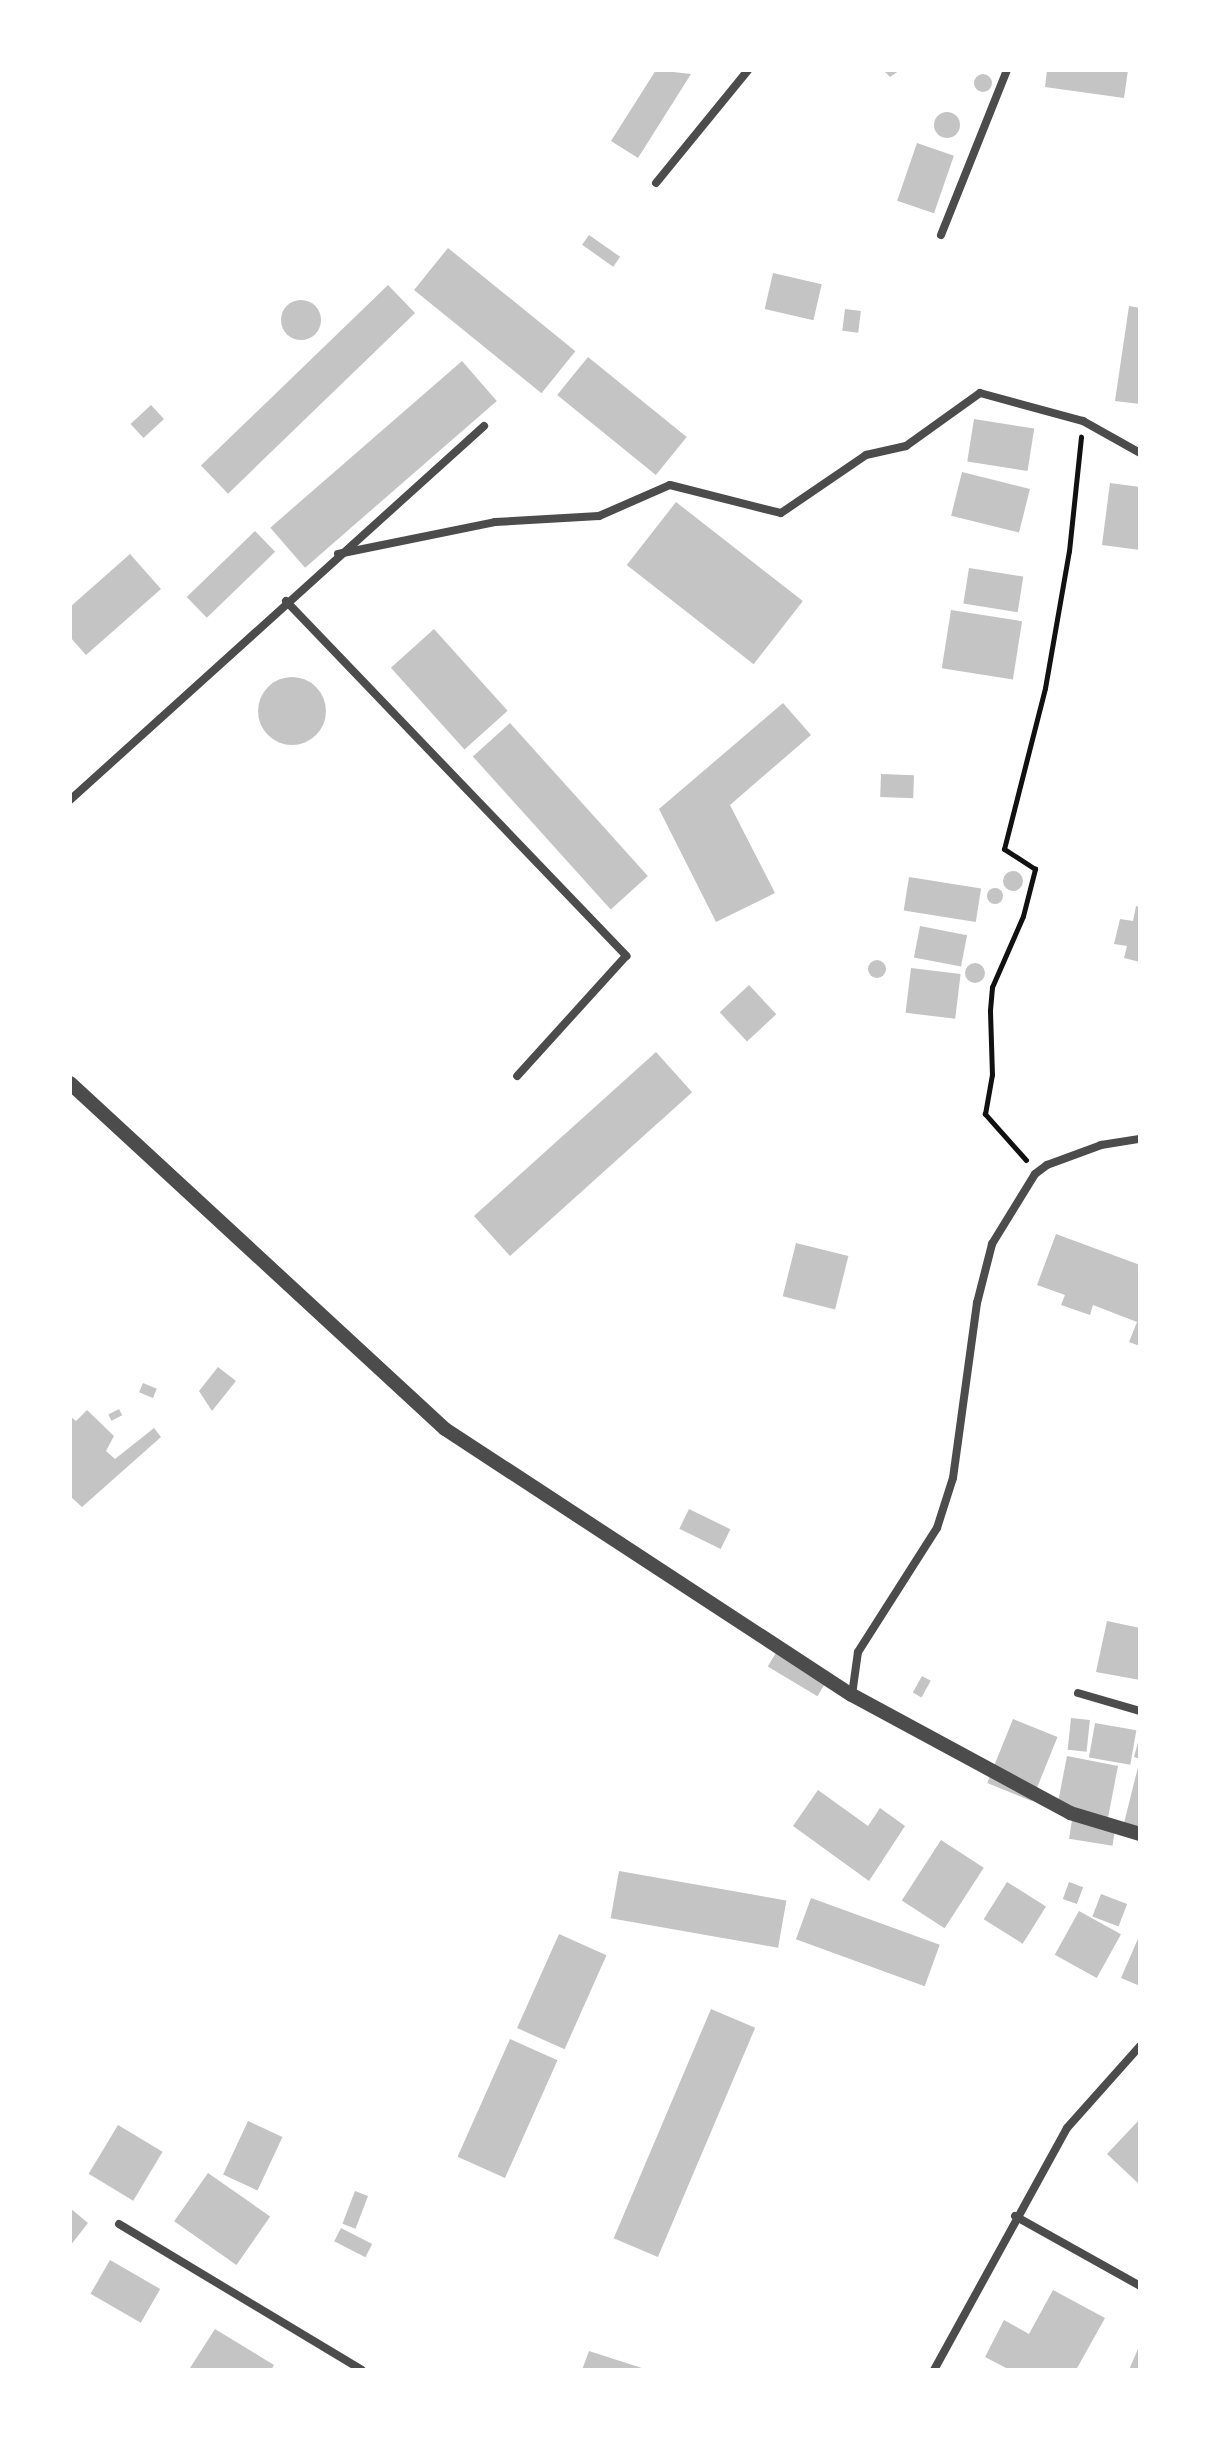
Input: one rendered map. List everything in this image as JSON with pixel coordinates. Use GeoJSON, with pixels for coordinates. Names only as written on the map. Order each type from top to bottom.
{"type":"FeatureCollection","features":[{"type":"Feature","properties":{"kind":"street"},"geometry":{"type":"LineString","coordinates":[[656,183],[748,70]]}},
{"type":"Feature","properties":{"kind":"street"},"geometry":{"type":"LineString","coordinates":[[941,235],[1007,70]]}},
{"type":"Feature","properties":{"kind":"street"},"geometry":{"type":"LineString","coordinates":[[338,554],[495,522],[599,516],[670,485],[781,513],[866,455],[906,446],[980,393],[1083,421],[1140,453]]}},
{"type":"Feature","properties":{"kind":"street"},"geometry":{"type":"LineString","coordinates":[[70,800],[338,554],[484,426]]}},
{"type":"Feature","properties":{"kind":"street"},"geometry":{"type":"LineString","coordinates":[[286,601],[626,956],[517,1076]]}},
{"type":"Feature","properties":{"kind":"street"},"geometry":{"type":"LineString","coordinates":[[70,1083],[445,1429],[852,1695],[1070,1813],[1140,1834]]}},
{"type":"Feature","properties":{"kind":"street"},"geometry":{"type":"LineString","coordinates":[[852,1695],[858,1652],[937,1528],[953,1478],[975,1318],[992,1244],[1035,1174],[1101,1145],[1140,1139]]}},
{"type":"Feature","properties":{"kind":"street"},"geometry":{"type":"LineString","coordinates":[[1078,1693],[1140,1711]]}},
{"type":"Feature","properties":{"kind":"street"},"geometry":{"type":"LineString","coordinates":[[934,2370],[1015,2216],[1067,2128],[1140,2046]]}},
{"type":"Feature","properties":{"kind":"street"},"geometry":{"type":"LineString","coordinates":[[1015,2216],[1140,2286]]}},
{"type":"Feature","properties":{"kind":"street"},"geometry":{"type":"LineString","coordinates":[[119,2224],[362,2370]]}},
{"type":"Feature","properties":{"kind":"path"},"geometry":{"type":"LineString","coordinates":[[1035,1174],[985,1114],[992,1075],[990,1010],[992,987],[1023,916],[1035,869],[1004,849],[1045,688],[1069,551],[1083,421]]}},
{"type":"Feature","properties":{"kind":"building"},"geometry":{"type":"Polygon","coordinates":[[[656,70],[691,74],[638,158],[611,141],[656,70]]]}},
{"type":"Feature","properties":{"kind":"building"},"geometry":{"type":"Polygon","coordinates":[[[883,70],[900,70],[890,77],[883,70]]]}},
{"type":"Feature","properties":{"kind":"building"},"geometry":{"type":"Polygon","coordinates":[[[1047,70],[1128,70],[1124,98],[1045,87],[1047,70]]]}},
{"type":"Feature","properties":{"kind":"building"},"geometry":{"type":"Polygon","coordinates":[[[983,74],[992,83],[983,92],[974,83],[983,74]]]}},
{"type":"Feature","properties":{"kind":"building"},"geometry":{"type":"Polygon","coordinates":[[[947,112],[956,116],[960,125],[956,134],[947,138],[938,134],[934,125],[938,116],[947,112]]]}},
{"type":"Feature","properties":{"kind":"building"},"geometry":{"type":"Polygon","coordinates":[[[917,143],[954,156],[934,213],[897,201],[917,143]]]}},
{"type":"Feature","properties":{"kind":"building"},"geometry":{"type":"Polygon","coordinates":[[[589,235],[620,257],[613,267],[582,245],[589,235]]]}},
{"type":"Feature","properties":{"kind":"building"},"geometry":{"type":"Polygon","coordinates":[[[448,248],[575,351],[541,393],[414,290],[448,248]]]}},
{"type":"Feature","properties":{"kind":"building"},"geometry":{"type":"Polygon","coordinates":[[[773,273],[822,284],[813,320],[765,309],[773,273]]]}},
{"type":"Feature","properties":{"kind":"building"},"geometry":{"type":"Polygon","coordinates":[[[388,285],[415,313],[228,494],[201,466],[388,285]]]}},
{"type":"Feature","properties":{"kind":"building"},"geometry":{"type":"Polygon","coordinates":[[[301,300],[315,306],[321,320],[315,334],[301,340],[287,334],[281,320],[287,306],[301,300]]]}},
{"type":"Feature","properties":{"kind":"building"},"geometry":{"type":"Polygon","coordinates":[[[1129,306],[1140,308],[1140,404],[1115,401],[1129,306]]]}},
{"type":"Feature","properties":{"kind":"building"},"geometry":{"type":"Polygon","coordinates":[[[845,309],[861,311],[858,333],[842,331],[845,309]]]}},
{"type":"Feature","properties":{"kind":"building"},"geometry":{"type":"Polygon","coordinates":[[[588,357],[687,437],[656,475],[557,395],[588,357]]]}},
{"type":"Feature","properties":{"kind":"building"},"geometry":{"type":"Polygon","coordinates":[[[462,361],[497,401],[305,568],[270,528],[462,361]]]}},
{"type":"Feature","properties":{"kind":"building"},"geometry":{"type":"Polygon","coordinates":[[[151,405],[164,419],[143,438],[131,424],[151,405]]]}},
{"type":"Feature","properties":{"kind":"building"},"geometry":{"type":"Polygon","coordinates":[[[974,419],[1034,429],[1028,471],[967,461],[974,419]]]}},
{"type":"Feature","properties":{"kind":"building"},"geometry":{"type":"Polygon","coordinates":[[[962,472],[1030,489],[1019,533],[951,516],[962,472]]]}},
{"type":"Feature","properties":{"kind":"building"},"geometry":{"type":"Polygon","coordinates":[[[1110,483],[1140,487],[1140,550],[1102,545],[1110,483]]]}},
{"type":"Feature","properties":{"kind":"building"},"geometry":{"type":"Polygon","coordinates":[[[676,502],[803,601],[754,664],[627,565],[676,502]]]}},
{"type":"Feature","properties":{"kind":"building"},"geometry":{"type":"Polygon","coordinates":[[[255,531],[275,552],[207,618],[187,597],[255,531]]]}},
{"type":"Feature","properties":{"kind":"building"},"geometry":{"type":"Polygon","coordinates":[[[130,554],[161,589],[86,655],[70,637],[70,607],[130,554]]]}},
{"type":"Feature","properties":{"kind":"building"},"geometry":{"type":"Polygon","coordinates":[[[969,568],[1023,577],[1018,612],[963,604],[969,568]]]}},
{"type":"Feature","properties":{"kind":"building"},"geometry":{"type":"Polygon","coordinates":[[[951,610],[1022,621],[1013,680],[942,668],[951,610]]]}},
{"type":"Feature","properties":{"kind":"building"},"geometry":{"type":"Polygon","coordinates":[[[434,629],[508,711],[465,750],[391,668],[434,629]]]}},
{"type":"Feature","properties":{"kind":"building"},"geometry":{"type":"Polygon","coordinates":[[[292,677],[316,687],[326,711],[316,735],[292,745],[268,735],[258,711],[268,687],[292,677]]]}},
{"type":"Feature","properties":{"kind":"building"},"geometry":{"type":"Polygon","coordinates":[[[783,703],[811,735],[730,805],[775,893],[716,922],[659,809],[783,703]]]}},
{"type":"Feature","properties":{"kind":"building"},"geometry":{"type":"Polygon","coordinates":[[[510,723],[648,876],[611,910],[473,756],[510,723]]]}},
{"type":"Feature","properties":{"kind":"building"},"geometry":{"type":"Polygon","coordinates":[[[881,774],[914,775],[913,798],[880,797],[881,774]]]}},
{"type":"Feature","properties":{"kind":"building"},"geometry":{"type":"Polygon","coordinates":[[[1009,871],[1017,871],[1023,881],[1017,891],[1009,891],[1003,885],[1003,877],[1009,871]]]}},
{"type":"Feature","properties":{"kind":"building"},"geometry":{"type":"Polygon","coordinates":[[[909,877],[981,888],[976,922],[904,911],[909,877]]]}},
{"type":"Feature","properties":{"kind":"building"},"geometry":{"type":"Polygon","coordinates":[[[995,888],[1001,890],[1001,902],[995,904],[989,902],[987,896],[989,890],[995,888]]]}},
{"type":"Feature","properties":{"kind":"building"},"geometry":{"type":"Polygon","coordinates":[[[1136,906],[1140,907],[1140,962],[1124,958],[1127,946],[1114,944],[1120,919],[1133,921],[1136,906]]]}},
{"type":"Feature","properties":{"kind":"building"},"geometry":{"type":"Polygon","coordinates":[[[920,926],[967,935],[961,967],[914,957],[920,926]]]}},
{"type":"Feature","properties":{"kind":"building"},"geometry":{"type":"Polygon","coordinates":[[[873,960],[881,960],[886,969],[884,976],[873,978],[868,973],[868,965],[873,960]]]}},
{"type":"Feature","properties":{"kind":"building"},"geometry":{"type":"Polygon","coordinates":[[[975,963],[982,966],[985,973],[982,980],[975,983],[968,980],[965,973],[968,966],[975,963]]]}},
{"type":"Feature","properties":{"kind":"building"},"geometry":{"type":"Polygon","coordinates":[[[911,968],[961,974],[955,1019],[906,1013],[911,968]]]}},
{"type":"Feature","properties":{"kind":"building"},"geometry":{"type":"Polygon","coordinates":[[[749,985],[776,1014],[747,1042],[720,1012],[749,985]]]}},
{"type":"Feature","properties":{"kind":"building"},"geometry":{"type":"Polygon","coordinates":[[[656,1052],[692,1092],[510,1256],[474,1216],[656,1052]]]}},
{"type":"Feature","properties":{"kind":"building"},"geometry":{"type":"Polygon","coordinates":[[[1056,1234],[1140,1265],[1140,1346],[1129,1342],[1137,1322],[1093,1305],[1090,1315],[1061,1305],[1065,1295],[1037,1285],[1056,1234]]]}},
{"type":"Feature","properties":{"kind":"building"},"geometry":{"type":"Polygon","coordinates":[[[796,1243],[848,1256],[835,1309],[783,1296],[796,1243]]]}},
{"type":"Feature","properties":{"kind":"building"},"geometry":{"type":"Polygon","coordinates":[[[218,1367],[236,1381],[212,1411],[199,1391],[218,1367]]]}},
{"type":"Feature","properties":{"kind":"building"},"geometry":{"type":"Polygon","coordinates":[[[143,1383],[157,1389],[153,1398],[139,1392],[143,1383]]]}},
{"type":"Feature","properties":{"kind":"building"},"geometry":{"type":"Polygon","coordinates":[[[119,1409],[122,1415],[111,1421],[108,1414],[119,1409]]]}},
{"type":"Feature","properties":{"kind":"building"},"geometry":{"type":"Polygon","coordinates":[[[87,1410],[114,1436],[106,1451],[115,1459],[154,1428],[161,1437],[82,1507],[70,1496],[70,1416],[76,1421],[87,1410]]]}},
{"type":"Feature","properties":{"kind":"building"},"geometry":{"type":"Polygon","coordinates":[[[689,1509],[730,1529],[721,1549],[679,1529],[689,1509]]]}},
{"type":"Feature","properties":{"kind":"building"},"geometry":{"type":"Polygon","coordinates":[[[1107,1621],[1140,1628],[1140,1680],[1096,1672],[1107,1621]]]}},
{"type":"Feature","properties":{"kind":"building"},"geometry":{"type":"Polygon","coordinates":[[[777,1651],[827,1681],[817,1696],[768,1666],[777,1651]]]}},
{"type":"Feature","properties":{"kind":"building"},"geometry":{"type":"Polygon","coordinates":[[[922,1676],[931,1681],[922,1697],[913,1693],[922,1676]]]}},
{"type":"Feature","properties":{"kind":"building"},"geometry":{"type":"Polygon","coordinates":[[[1071,1718],[1090,1720],[1087,1752],[1068,1750],[1071,1718]]]}},
{"type":"Feature","properties":{"kind":"building"},"geometry":{"type":"Polygon","coordinates":[[[1013,1719],[1058,1737],[1032,1801],[987,1783],[1013,1719]]]}},
{"type":"Feature","properties":{"kind":"building"},"geometry":{"type":"Polygon","coordinates":[[[1095,1723],[1136,1730],[1130,1765],[1089,1757],[1095,1723]]]}},
{"type":"Feature","properties":{"kind":"building"},"geometry":{"type":"Polygon","coordinates":[[[1140,1739],[1140,1759],[1134,1757],[1140,1739]]]}},
{"type":"Feature","properties":{"kind":"building"},"geometry":{"type":"Polygon","coordinates":[[[1067,1756],[1118,1766],[1107,1823],[1056,1813],[1067,1756]]]}},
{"type":"Feature","properties":{"kind":"building"},"geometry":{"type":"Polygon","coordinates":[[[1139,1763],[1140,1826],[1138,1835],[1122,1831],[1139,1763]]]}},
{"type":"Feature","properties":{"kind":"building"},"geometry":{"type":"Polygon","coordinates":[[[818,1790],[868,1826],[880,1808],[905,1826],[869,1881],[793,1826],[818,1790]]]}},
{"type":"Feature","properties":{"kind":"building"},"geometry":{"type":"Polygon","coordinates":[[[1072,1820],[1115,1827],[1112,1846],[1069,1839],[1072,1820]]]}},
{"type":"Feature","properties":{"kind":"building"},"geometry":{"type":"Polygon","coordinates":[[[941,1840],[984,1868],[945,1928],[902,1900],[941,1840]]]}},
{"type":"Feature","properties":{"kind":"building"},"geometry":{"type":"Polygon","coordinates":[[[619,1871],[786,1901],[778,1948],[611,1918],[619,1871]]]}},
{"type":"Feature","properties":{"kind":"building"},"geometry":{"type":"Polygon","coordinates":[[[1007,1882],[1046,1906],[1023,1944],[984,1919],[1007,1882]]]}},
{"type":"Feature","properties":{"kind":"building"},"geometry":{"type":"Polygon","coordinates":[[[1069,1882],[1083,1887],[1077,1904],[1063,1899],[1069,1882]]]}},
{"type":"Feature","properties":{"kind":"building"},"geometry":{"type":"Polygon","coordinates":[[[1101,1894],[1127,1904],[1119,1926],[1092,1916],[1101,1894]]]}},
{"type":"Feature","properties":{"kind":"building"},"geometry":{"type":"Polygon","coordinates":[[[811,1898],[940,1945],[925,1986],[796,1939],[811,1898]]]}},
{"type":"Feature","properties":{"kind":"building"},"geometry":{"type":"Polygon","coordinates":[[[1079,1911],[1121,1934],[1097,1978],[1055,1955],[1079,1911]]]}},
{"type":"Feature","properties":{"kind":"building"},"geometry":{"type":"Polygon","coordinates":[[[559,1934],[607,1955],[565,2049],[517,2028],[559,1934]]]}},
{"type":"Feature","properties":{"kind":"building"},"geometry":{"type":"Polygon","coordinates":[[[1140,1934],[1140,1986],[1121,1978],[1140,1934]]]}},
{"type":"Feature","properties":{"kind":"building"},"geometry":{"type":"Polygon","coordinates":[[[711,2009],[755,2028],[658,2257],[614,2238],[711,2009]]]}},
{"type":"Feature","properties":{"kind":"building"},"geometry":{"type":"Polygon","coordinates":[[[510,2039],[558,2060],[505,2178],[458,2157],[510,2039]]]}},
{"type":"Feature","properties":{"kind":"building"},"geometry":{"type":"Polygon","coordinates":[[[1140,2119],[1140,2185],[1107,2154],[1140,2119]]]}},
{"type":"Feature","properties":{"kind":"building"},"geometry":{"type":"Polygon","coordinates":[[[248,2121],[282,2137],[258,2191],[223,2174],[248,2121]]]}},
{"type":"Feature","properties":{"kind":"building"},"geometry":{"type":"Polygon","coordinates":[[[118,2125],[163,2152],[133,2201],[89,2174],[118,2125]]]}},
{"type":"Feature","properties":{"kind":"building"},"geometry":{"type":"Polygon","coordinates":[[[208,2173],[270,2217],[236,2265],[174,2221],[208,2173]]]}},
{"type":"Feature","properties":{"kind":"building"},"geometry":{"type":"Polygon","coordinates":[[[355,2191],[368,2196],[356,2229],[342,2224],[355,2191]]]}},
{"type":"Feature","properties":{"kind":"building"},"geometry":{"type":"Polygon","coordinates":[[[70,2208],[88,2223],[70,2246],[70,2208]]]}},
{"type":"Feature","properties":{"kind":"building"},"geometry":{"type":"Polygon","coordinates":[[[341,2228],[372,2244],[365,2257],[334,2241],[341,2228]]]}},
{"type":"Feature","properties":{"kind":"building"},"geometry":{"type":"Polygon","coordinates":[[[110,2260],[160,2289],[141,2323],[90,2294],[110,2260]]]}},
{"type":"Feature","properties":{"kind":"building"},"geometry":{"type":"Polygon","coordinates":[[[1053,2290],[1105,2318],[1076,2370],[1010,2370],[985,2357],[1004,2320],[1029,2334],[1053,2290]]]}},
{"type":"Feature","properties":{"kind":"building"},"geometry":{"type":"Polygon","coordinates":[[[215,2329],[274,2365],[271,2370],[190,2368],[215,2329]]]}},
{"type":"Feature","properties":{"kind":"building"},"geometry":{"type":"Polygon","coordinates":[[[1140,2344],[1140,2370],[1129,2370],[1140,2344]]]}},
{"type":"Feature","properties":{"kind":"building"},"geometry":{"type":"Polygon","coordinates":[[[589,2351],[645,2369],[645,2370],[582,2370],[589,2351]]]}}]}
